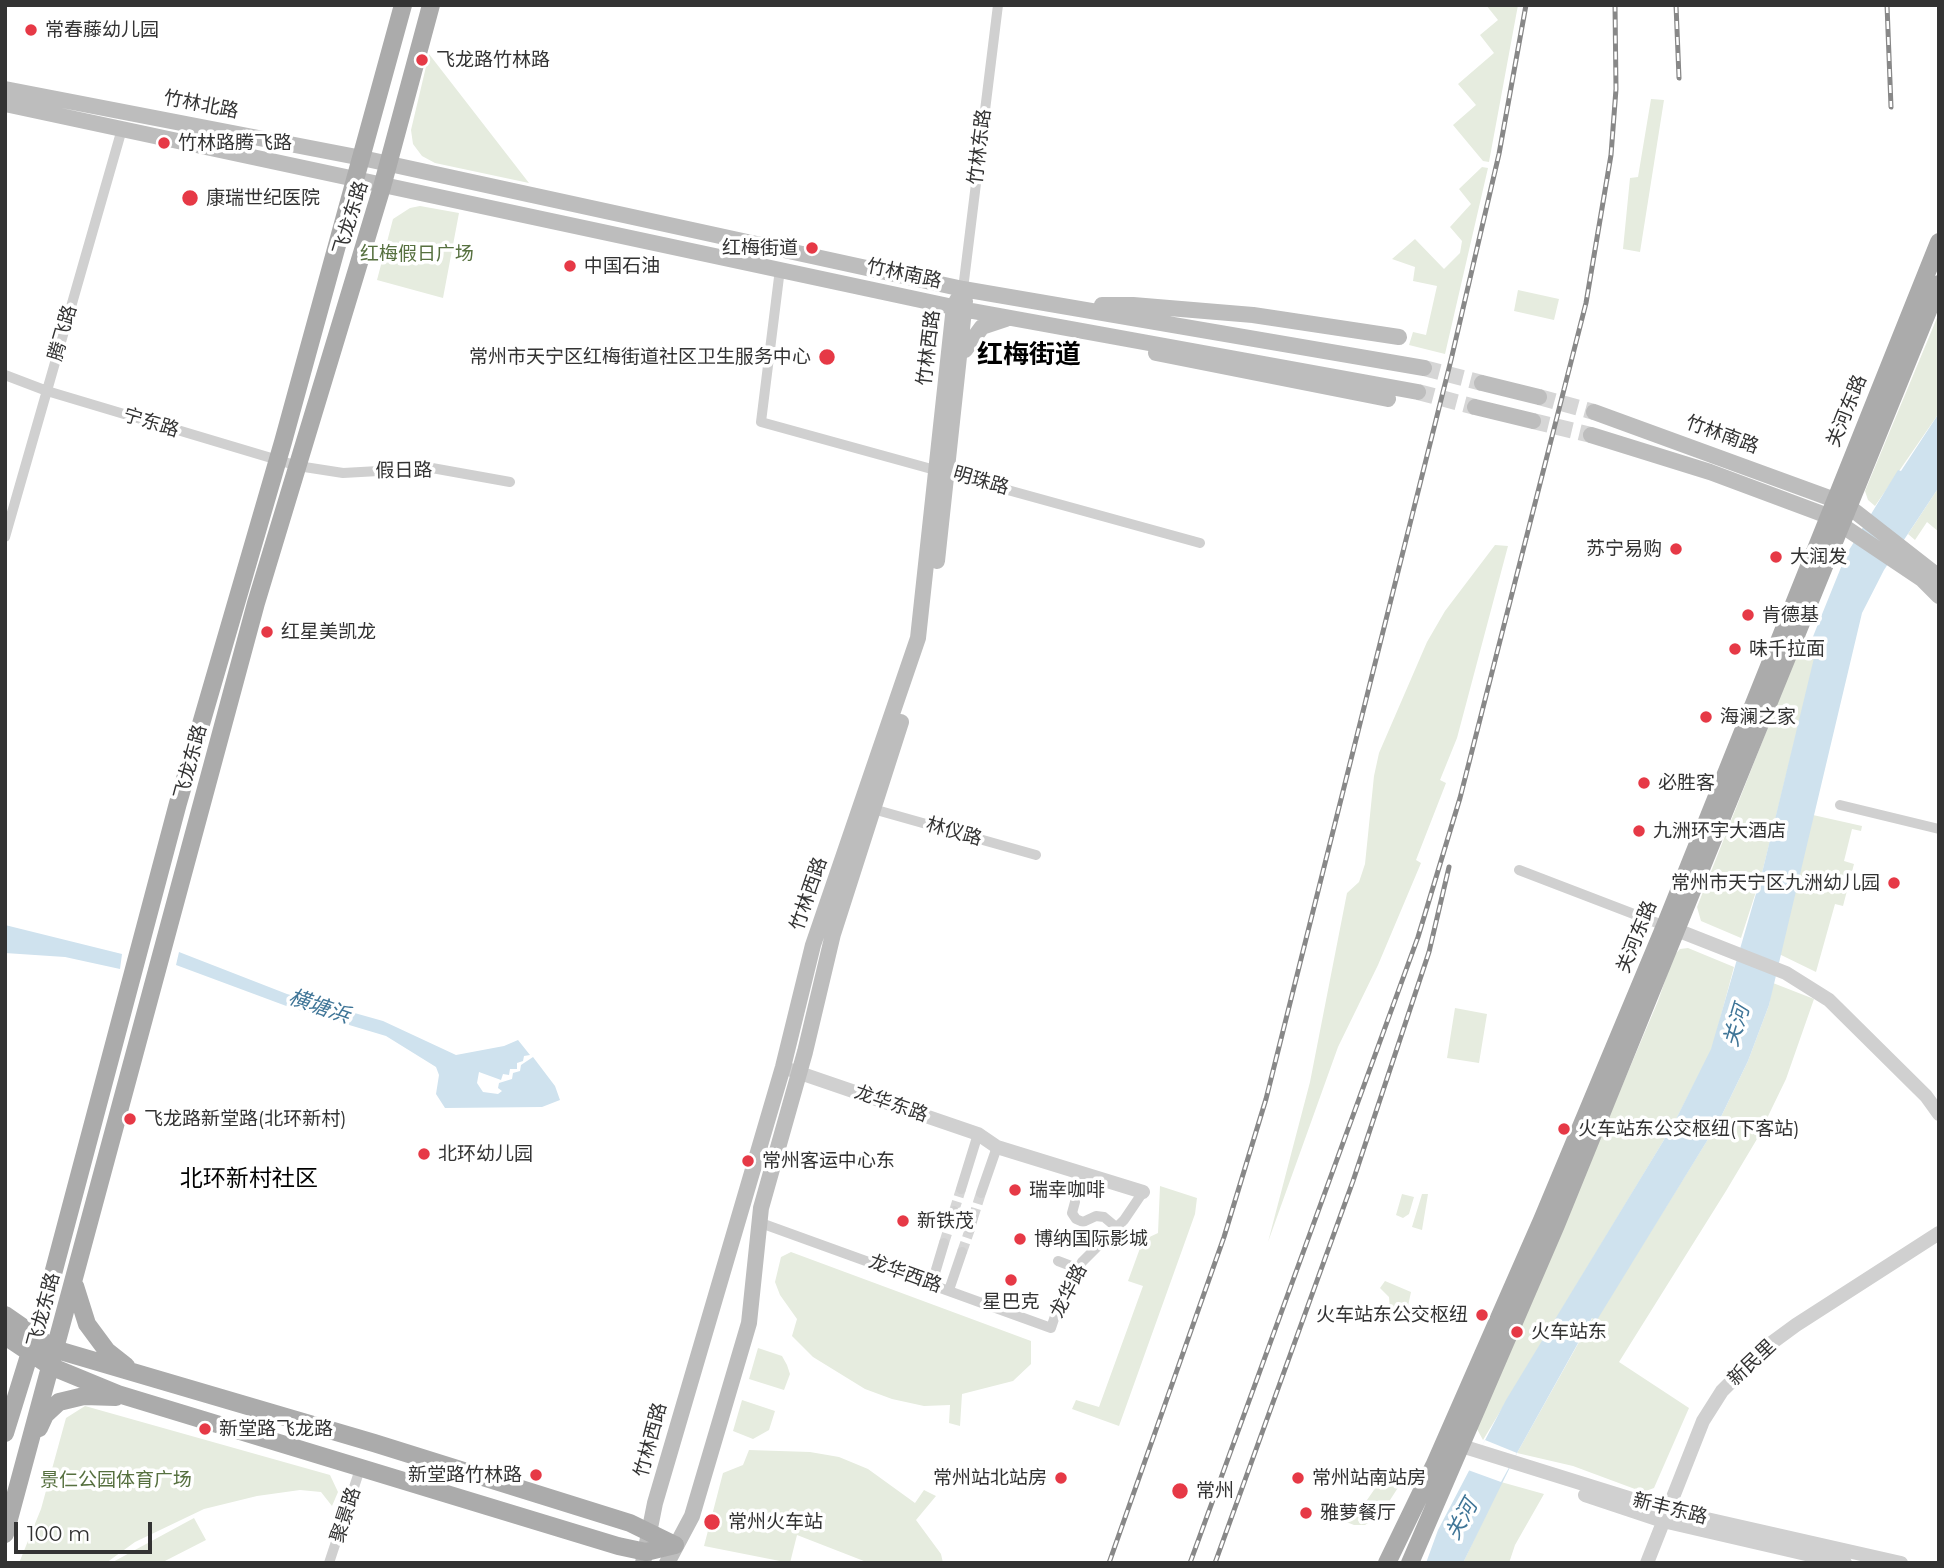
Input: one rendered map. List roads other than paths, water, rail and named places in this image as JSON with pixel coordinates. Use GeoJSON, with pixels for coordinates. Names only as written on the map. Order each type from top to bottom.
{"type":"FeatureCollection","features":[{"type":"Feature","properties":{"kind":"main road","name":"飞龙东路"},"geometry":{"type":"LineString","coordinates":[[5,1433],[44,1304],[178,803],[278,461],[403,5]]}},
{"type":"Feature","properties":{"kind":"main road","name":"飞龙东路"},"geometry":{"type":"LineString","coordinates":[[5,1534],[256,603],[382,187],[431,5]]}},
{"type":"Feature","properties":{"kind":"main road","name":"竹林北路"},"geometry":{"type":"LineString","coordinates":[[5,89],[388,164]]}},
{"type":"Feature","properties":{"kind":"main road","name":"竹林北路"},"geometry":{"type":"LineString","coordinates":[[5,104],[382,187]]}},
{"type":"Feature","properties":{"kind":"main road","name":"竹林南路"},"geometry":{"type":"LineString","coordinates":[[388,164],[963,289],[1423,368]]}},
{"type":"Feature","properties":{"kind":"main road","name":"竹林南路"},"geometry":{"type":"LineString","coordinates":[[382,187],[960,308],[1418,392]]}},
{"type":"Feature","properties":{"kind":"main road","name":"关河东路"},"geometry":{"type":"LineString","coordinates":[[1845,515],[1939,242]]}},
{"type":"Feature","properties":{"kind":"main road","name":"关河东路"},"geometry":{"type":"LineString","coordinates":[[1410,1563],[1461,1449],[1542,1220],[1672,924],[1845,515],[1939,284]]}},
{"type":"Feature","properties":{"kind":"main road","name":"竹林西路"},"geometry":{"type":"LineString","coordinates":[[667,1563],[691,1516],[706,1473],[749,1323],[758,1222],[833,934],[928,641],[951,338],[963,289]]}},
{"type":"Feature","properties":{"kind":"main road"},"geometry":{"type":"LineString","coordinates":[[914,297],[935,306],[947,321],[951,338]]}},
{"type":"Feature","properties":{"kind":"main road"},"geometry":{"type":"LineString","coordinates":[[1067,306],[1133,304],[1253,315],[1399,337]]}},
{"type":"Feature","properties":{"kind":"main road","name":"竹林西路"},"geometry":{"type":"LineString","coordinates":[[644,1557],[653,1533],[684,1400],[782,1070],[813,945],[918,638],[961,358],[960,308]]}},
{"type":"Feature","properties":{"kind":"main road"},"geometry":{"type":"LineString","coordinates":[[961,358],[969,340],[982,327],[1014,317]]}},
{"type":"Feature","properties":{"kind":"main road"},"geometry":{"type":"LineString","coordinates":[[1074,327],[1131,348],[1388,399]]}},
{"type":"Feature","properties":{"kind":"main road"},"geometry":{"type":"LineString","coordinates":[[1482,383],[1539,397]]}},
{"type":"Feature","properties":{"kind":"main road"},"geometry":{"type":"LineString","coordinates":[[1475,407],[1533,421]]}},
{"type":"Feature","properties":{"kind":"main road","name":"竹林南路"},"geometry":{"type":"LineString","coordinates":[[1594,412],[1845,515]]}},
{"type":"Feature","properties":{"kind":"main road","name":"竹林南路"},"geometry":{"type":"LineString","coordinates":[[1591,435],[1845,515]]}},
{"type":"Feature","properties":{"kind":"main road"},"geometry":{"type":"LineString","coordinates":[[1845,515],[1904,558],[1939,577]]}},
{"type":"Feature","properties":{"kind":"main road"},"geometry":{"type":"LineString","coordinates":[[1904,558],[1939,596]]}},
{"type":"Feature","properties":{"kind":"main road"},"geometry":{"type":"LineString","coordinates":[[75,1279],[78,1300],[87,1324],[107,1352],[136,1373]]}},
{"type":"Feature","properties":{"kind":"main road"},"geometry":{"type":"LineString","coordinates":[[5,1315],[34,1334],[52,1357],[130,1397],[361,1466],[644,1557],[675,1545]]}},
{"type":"Feature","properties":{"kind":"main road"},"geometry":{"type":"LineString","coordinates":[[5,1336],[28,1352],[136,1373],[374,1443],[653,1533],[675,1545]]}},
{"type":"Feature","properties":{"kind":"main road"},"geometry":{"type":"LineString","coordinates":[[28,1449],[45,1415],[59,1402],[84,1396],[130,1397]]}},
{"type":"Feature","properties":{"kind":"main road","name":"关河东路"},"geometry":{"type":"LineString","coordinates":[[1387,1563],[1412,1515],[1461,1449]]}},
{"type":"Feature","properties":{"kind":"street","name":"竹林东路"},"geometry":{"type":"LineString","coordinates":[[963,289],[998,5]]}},
{"type":"Feature","properties":{"kind":"street","name":"腾飞路"},"geometry":{"type":"LineString","coordinates":[[5,537],[122,128]]}},
{"type":"Feature","properties":{"kind":"street","name":"明珠路"},"geometry":{"type":"LineString","coordinates":[[780,269],[761,422],[1200,543]]}},
{"type":"Feature","properties":{"kind":"street","name":"宁东路"},"geometry":{"type":"LineString","coordinates":[[5,375],[47,391],[298,466]]}},
{"type":"Feature","properties":{"kind":"street","name":"假日路"},"geometry":{"type":"LineString","coordinates":[[298,466],[343,473],[432,468],[510,482]]}},
{"type":"Feature","properties":{"kind":"street"},"geometry":{"type":"LineString","coordinates":[[1840,805],[1939,829]]}},
{"type":"Feature","properties":{"kind":"street","name":"林仪路"},"geometry":{"type":"LineString","coordinates":[[873,809],[1035,855]]}},
{"type":"Feature","properties":{"kind":"street"},"geometry":{"type":"LineString","coordinates":[[1520,867],[1787,970],[1834,995],[1859,1016],[1939,1099]]}},
{"type":"Feature","properties":{"kind":"street"},"geometry":{"type":"LineString","coordinates":[[1787,970],[1829,1000],[1855,1024],[1939,1114]]}},
{"type":"Feature","properties":{"kind":"street","name":"龙华东路"},"geometry":{"type":"LineString","coordinates":[[782,1070],[997,1147],[1143,1192]]}},
{"type":"Feature","properties":{"kind":"street"},"geometry":{"type":"LineString","coordinates":[[961,1189],[976,1138]]}},
{"type":"Feature","properties":{"kind":"street"},"geometry":{"type":"LineString","coordinates":[[981,1193],[997,1147]]}},
{"type":"Feature","properties":{"kind":"street","name":"龙华路"},"geometry":{"type":"LineString","coordinates":[[1051,1328],[1058,1307],[1079,1269],[1143,1192]]}},
{"type":"Feature","properties":{"kind":"street"},"geometry":{"type":"LineString","coordinates":[[1075,1202],[1072,1213],[1076,1219],[1083,1222],[1096,1216],[1104,1217],[1116,1227]]}},
{"type":"Feature","properties":{"kind":"street"},"geometry":{"type":"LineString","coordinates":[[950,1224],[954,1211]]}},
{"type":"Feature","properties":{"kind":"street","name":"龙华西路"},"geometry":{"type":"LineString","coordinates":[[758,1222],[1051,1328]]}},
{"type":"Feature","properties":{"kind":"street","name":"新民里"},"geometry":{"type":"LineString","coordinates":[[1647,1563],[1703,1421],[1722,1391],[1749,1364],[1796,1325],[1939,1233]]}},
{"type":"Feature","properties":{"kind":"street"},"geometry":{"type":"LineString","coordinates":[[932,1283],[944,1242]]}},
{"type":"Feature","properties":{"kind":"street"},"geometry":{"type":"LineString","coordinates":[[949,1290],[962,1252]]}},
{"type":"Feature","properties":{"kind":"street"},"geometry":{"type":"LineString","coordinates":[[1058,1261],[1079,1269]]}},
{"type":"Feature","properties":{"kind":"street","name":"新丰东路"},"geometry":{"type":"LineString","coordinates":[[1461,1449],[1522,1471],[1665,1515],[1844,1563]]}},
{"type":"Feature","properties":{"kind":"street","name":"聚景路"},"geometry":{"type":"LineString","coordinates":[[329,1563],[361,1466]]}},
{"type":"Feature","properties":{"kind":"street","name":"新丰东路"},"geometry":{"type":"LineString","coordinates":[[1665,1515],[1901,1563]]}},
{"type":"Feature","properties":{"kind":"water","name":"关河"},"geometry":{"type":"Polygon","coordinates":[[[1939,413],[1939,487],[1884,570],[1862,613],[1769,1005],[1748,1061],[1718,1123],[1597,1320],[1592,1318],[1517,1453],[1463,1563],[1426,1563],[1438,1530],[1506,1400],[1673,1125],[1711,1049],[1762,873],[1814,658],[1812,639],[1846,555],[1898,470],[1901,471],[1939,413]]]}},
{"type":"Feature","properties":{"kind":"water"},"geometry":{"type":"Polygon","coordinates":[[[5,925],[122,954],[120,969],[65,957],[5,953],[5,925]]]}},
{"type":"Feature","properties":{"kind":"water","name":"横塘浜"},"geometry":{"type":"Polygon","coordinates":[[[179,952],[287,994],[383,1021],[456,1055],[504,1046],[518,1040],[530,1055],[524,1056],[523,1061],[517,1063],[517,1069],[510,1069],[509,1075],[503,1074],[501,1080],[479,1072],[477,1083],[483,1092],[498,1094],[502,1091],[498,1088],[499,1083],[512,1079],[513,1073],[520,1071],[521,1065],[533,1057],[555,1086],[560,1100],[542,1107],[445,1108],[436,1094],[439,1075],[436,1067],[386,1036],[289,1007],[176,965],[179,952]]]}},
{"type":"Feature","properties":{"kind":"tunnel"},"geometry":{"type":"LineString","coordinates":[[1424,368],[1482,383]]}},
{"type":"Feature","properties":{"kind":"tunnel"},"geometry":{"type":"LineString","coordinates":[[1418,392],[1475,407]]}},
{"type":"Feature","properties":{"kind":"tunnel"},"geometry":{"type":"LineString","coordinates":[[1539,397],[1594,412]]}},
{"type":"Feature","properties":{"kind":"tunnel"},"geometry":{"type":"LineString","coordinates":[[1533,421],[1591,435]]}},
{"type":"Feature","properties":{"kind":"tunnel"},"geometry":{"type":"LineString","coordinates":[[954,1211],[961,1189]]}},
{"type":"Feature","properties":{"kind":"tunnel"},"geometry":{"type":"LineString","coordinates":[[973,1218],[981,1193]]}},
{"type":"Feature","properties":{"kind":"tunnel"},"geometry":{"type":"LineString","coordinates":[[944,1243],[950,1224]]}},
{"type":"Feature","properties":{"kind":"tunnel"},"geometry":{"type":"LineString","coordinates":[[962,1252],[970,1229]]}},
{"type":"Feature","properties":{"kind":"railway"},"geometry":{"type":"LineString","coordinates":[[1109,1563],[1224,1237],[1266,1099],[1451,360],[1499,154],[1526,5]]}},
{"type":"Feature","properties":{"kind":"railway"},"geometry":{"type":"LineString","coordinates":[[1190,1563],[1418,937],[1460,798],[1586,303],[1611,155],[1616,89],[1615,5]]}},
{"type":"Feature","properties":{"kind":"railway"},"geometry":{"type":"LineString","coordinates":[[1676,5],[1679,78]]}},
{"type":"Feature","properties":{"kind":"railway"},"geometry":{"type":"LineString","coordinates":[[1887,5],[1891,107]]}},
{"type":"Feature","properties":{"kind":"railway"},"geometry":{"type":"LineString","coordinates":[[1215,1563],[1353,1181],[1429,952],[1449,867]]}},
{"type":"Feature","properties":{"kind":"place","name":"常春藤幼儿园"},"geometry":{"type":"Point","coordinates":[31,30]}},
{"type":"Feature","properties":{"kind":"place","name":"飞龙路竹林路"},"geometry":{"type":"Point","coordinates":[422,60]}},
{"type":"Feature","properties":{"kind":"place","name":"竹林路腾飞路"},"geometry":{"type":"Point","coordinates":[164,143]}},
{"type":"Feature","properties":{"kind":"place","name":"康瑞世纪医院"},"geometry":{"type":"Point","coordinates":[190,198]}},
{"type":"Feature","properties":{"kind":"place","name":"红梅街道"},"geometry":{"type":"Point","coordinates":[812,248]}},
{"type":"Feature","properties":{"kind":"place","name":"中国石油"},"geometry":{"type":"Point","coordinates":[570,266]}},
{"type":"Feature","properties":{"kind":"place","name":"常州市天宁区红梅街道社区卫生服务中心"},"geometry":{"type":"Point","coordinates":[827,357]}},
{"type":"Feature","properties":{"kind":"place","name":"苏宁易购"},"geometry":{"type":"Point","coordinates":[1676,549]}},
{"type":"Feature","properties":{"kind":"place","name":"大润发"},"geometry":{"type":"Point","coordinates":[1776,557]}},
{"type":"Feature","properties":{"kind":"place","name":"肯德基"},"geometry":{"type":"Point","coordinates":[1748,615]}},
{"type":"Feature","properties":{"kind":"place","name":"红星美凯龙"},"geometry":{"type":"Point","coordinates":[267,632]}},
{"type":"Feature","properties":{"kind":"place","name":"味千拉面"},"geometry":{"type":"Point","coordinates":[1735,649]}},
{"type":"Feature","properties":{"kind":"place","name":"海澜之家"},"geometry":{"type":"Point","coordinates":[1706,717]}},
{"type":"Feature","properties":{"kind":"place","name":"必胜客"},"geometry":{"type":"Point","coordinates":[1644,783]}},
{"type":"Feature","properties":{"kind":"place","name":"九洲环宇大酒店"},"geometry":{"type":"Point","coordinates":[1639,831]}},
{"type":"Feature","properties":{"kind":"place","name":"常州市天宁区九洲幼儿园"},"geometry":{"type":"Point","coordinates":[1894,883]}},
{"type":"Feature","properties":{"kind":"place","name":"飞龙路新堂路(北环新村)"},"geometry":{"type":"Point","coordinates":[130,1119]}},
{"type":"Feature","properties":{"kind":"place","name":"火车站东公交枢纽(下客站)"},"geometry":{"type":"Point","coordinates":[1564,1129]}},
{"type":"Feature","properties":{"kind":"place","name":"北环幼儿园"},"geometry":{"type":"Point","coordinates":[424,1154]}},
{"type":"Feature","properties":{"kind":"place","name":"常州客运中心东"},"geometry":{"type":"Point","coordinates":[748,1161]}},
{"type":"Feature","properties":{"kind":"place","name":"瑞幸咖啡"},"geometry":{"type":"Point","coordinates":[1015,1190]}},
{"type":"Feature","properties":{"kind":"place","name":"新铁茂"},"geometry":{"type":"Point","coordinates":[903,1221]}},
{"type":"Feature","properties":{"kind":"place","name":"博纳国际影城"},"geometry":{"type":"Point","coordinates":[1020,1239]}},
{"type":"Feature","properties":{"kind":"place","name":"星巴克"},"geometry":{"type":"Point","coordinates":[1011,1280]}},
{"type":"Feature","properties":{"kind":"place","name":"火车站东公交枢纽"},"geometry":{"type":"Point","coordinates":[1482,1315]}},
{"type":"Feature","properties":{"kind":"place","name":"火车站东"},"geometry":{"type":"Point","coordinates":[1517,1332]}},
{"type":"Feature","properties":{"kind":"place","name":"新堂路飞龙路"},"geometry":{"type":"Point","coordinates":[205,1429]}},
{"type":"Feature","properties":{"kind":"place","name":"新堂路竹林路"},"geometry":{"type":"Point","coordinates":[536,1475]}},
{"type":"Feature","properties":{"kind":"place","name":"常州站北站房"},"geometry":{"type":"Point","coordinates":[1061,1478]}},
{"type":"Feature","properties":{"kind":"place","name":"常州站南站房"},"geometry":{"type":"Point","coordinates":[1298,1478]}},
{"type":"Feature","properties":{"kind":"place","name":"常州"},"geometry":{"type":"Point","coordinates":[1180,1491]}},
{"type":"Feature","properties":{"kind":"place","name":"雅萝餐厅"},"geometry":{"type":"Point","coordinates":[1306,1513]}},
{"type":"Feature","properties":{"kind":"place","name":"常州火车站"},"geometry":{"type":"Point","coordinates":[712,1522]}},
{"type":"Feature","properties":{"kind":"district","name":"红梅街道"},"geometry":{"type":"Point","coordinates":[1029,355]}},
{"type":"Feature","properties":{"kind":"district","name":"北环新村社区"},"geometry":{"type":"Point","coordinates":[249,1179]}},
{"type":"Feature","properties":{"kind":"park label","name":"红梅假日广场"},"geometry":{"type":"Point","coordinates":[417,254]}},
{"type":"Feature","properties":{"kind":"park label","name":"景仁公园体育广场"},"geometry":{"type":"Point","coordinates":[116,1480]}}]}
